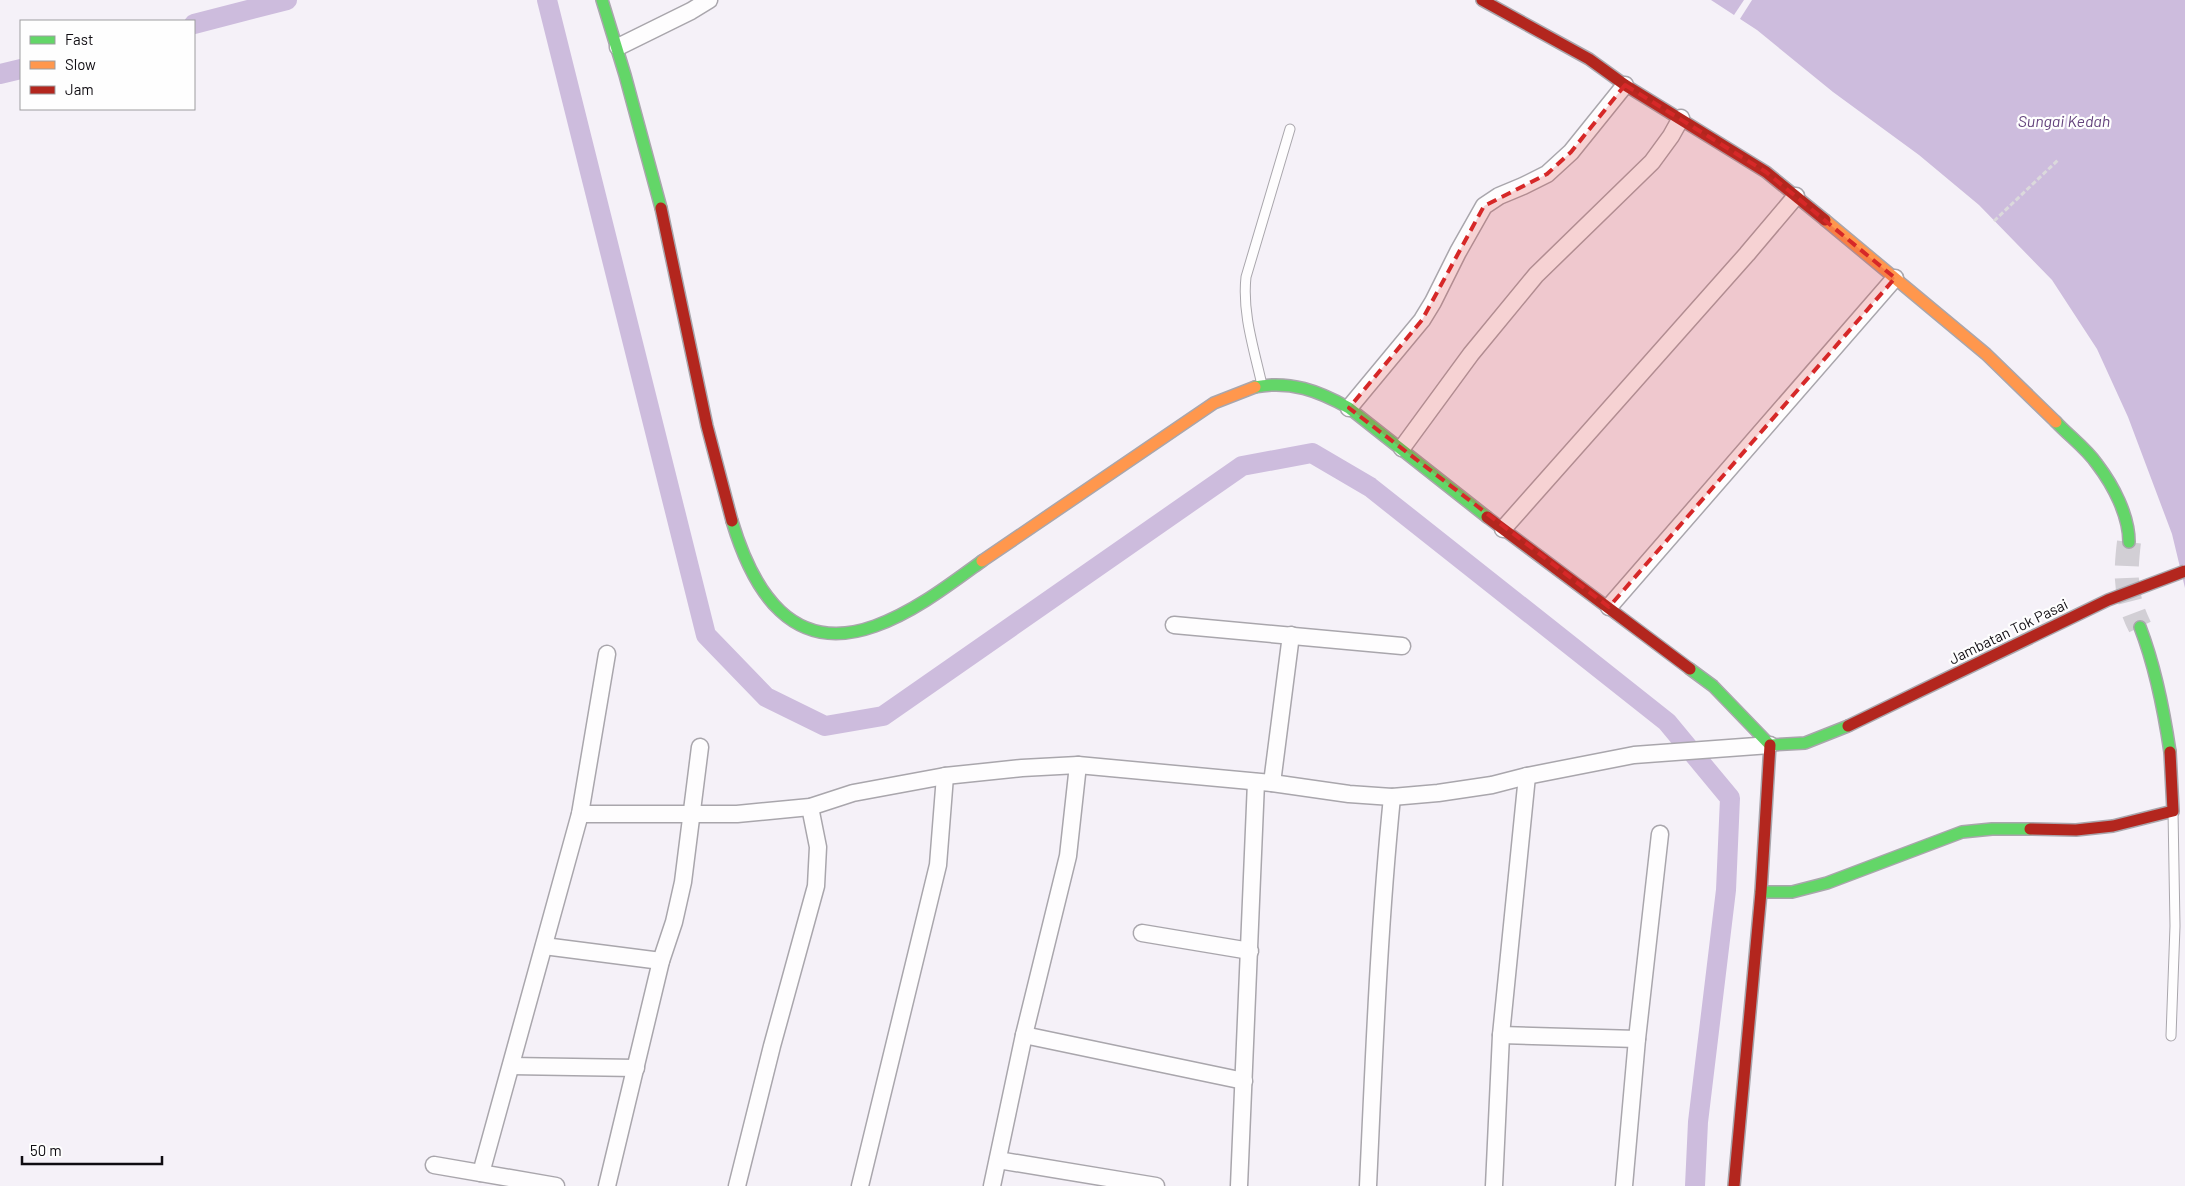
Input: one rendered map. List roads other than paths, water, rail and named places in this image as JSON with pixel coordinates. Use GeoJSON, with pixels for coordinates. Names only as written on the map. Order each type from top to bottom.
{"type":"FeatureCollection","features":[{"type":"Feature","properties":{"kind":"main road"},"geometry":{"type":"LineString","coordinates":[[602,0],[618,46],[672,256],[712,447],[730,516],[757,584],[778,610],[791,621],[811,632],[844,634],[863,631],[912,607],[1214,404],[1240,390],[1262,385],[1295,385],[1324,394],[1349,408],[1402,448],[1503,529],[1610,607],[1713,686],[1770,745],[1761,892],[1734,1186]]}},
{"type":"Feature","properties":{"kind":"main road"},"geometry":{"type":"LineString","coordinates":[[1482,0],[1589,59],[1625,85],[1758,167],[1896,278],[1986,354],[2097,463],[2113,490],[2126,520],[2129,542]]}},
{"type":"Feature","properties":{"kind":"main road","name":"Jambatan Tok Pasai"},"geometry":{"type":"LineString","coordinates":[[1770,745],[1805,743],[1848,726],[2108,600],[2185,570]]}},
{"type":"Feature","properties":{"kind":"main road"},"geometry":{"type":"LineString","coordinates":[[1761,892],[1792,892],[1827,884],[1962,832],[1992,829],[2076,830],[2113,826],[2173,811],[2172,762],[2167,731],[2147,645],[2140,627]]}},
{"type":"Feature","properties":{"kind":"street"},"geometry":{"type":"LineString","coordinates":[[618,46],[691,11],[709,0]]}},
{"type":"Feature","properties":{"kind":"street"},"geometry":{"type":"LineString","coordinates":[[1349,408],[1422,320],[1484,206],[1499,196],[1548,174],[1571,152],[1625,85]]}},
{"type":"Feature","properties":{"kind":"street"},"geometry":{"type":"LineString","coordinates":[[1402,448],[1472,354],[1536,275],[1652,162],[1671,136],[1681,118]]}},
{"type":"Feature","properties":{"kind":"street"},"geometry":{"type":"LineString","coordinates":[[1503,529],[1747,254],[1796,196]]}},
{"type":"Feature","properties":{"kind":"street"},"geometry":{"type":"LineString","coordinates":[[1610,607],[1896,278]]}},
{"type":"Feature","properties":{"kind":"street"},"geometry":{"type":"LineString","coordinates":[[1174,625],[1402,646]]}},
{"type":"Feature","properties":{"kind":"street"},"geometry":{"type":"LineString","coordinates":[[1239,1186],[1250,951],[1264,783],[1291,635]]}},
{"type":"Feature","properties":{"kind":"street"},"geometry":{"type":"LineString","coordinates":[[481,1173],[580,814],[607,654]]}},
{"type":"Feature","properties":{"kind":"street"},"geometry":{"type":"LineString","coordinates":[[580,814],[737,814],[810,807],[853,793],[944,776],[1022,768],[1078,765],[1392,797],[1438,793],[1492,785],[1527,776],[1634,755],[1770,745]]}},
{"type":"Feature","properties":{"kind":"street"},"geometry":{"type":"LineString","coordinates":[[607,1186],[661,961],[674,922],[684,882],[700,747]]}},
{"type":"Feature","properties":{"kind":"street"},"geometry":{"type":"LineString","coordinates":[[992,1186],[1024,1035],[1068,856],[1078,765]]}},
{"type":"Feature","properties":{"kind":"street"},"geometry":{"type":"LineString","coordinates":[[860,1186],[938,865],[944,776]]}},
{"type":"Feature","properties":{"kind":"street"},"geometry":{"type":"LineString","coordinates":[[1494,1186],[1502,1035],[1527,776]]}},
{"type":"Feature","properties":{"kind":"street"},"geometry":{"type":"LineString","coordinates":[[1368,1186],[1384,881],[1392,797]]}},
{"type":"Feature","properties":{"kind":"street"},"geometry":{"type":"LineString","coordinates":[[736,1186],[816,886],[818,847],[810,807]]}},
{"type":"Feature","properties":{"kind":"street"},"geometry":{"type":"LineString","coordinates":[[1624,1186],[1637,1039],[1660,834]]}},
{"type":"Feature","properties":{"kind":"street"},"geometry":{"type":"LineString","coordinates":[[1142,932],[1250,951]]}},
{"type":"Feature","properties":{"kind":"street"},"geometry":{"type":"LineString","coordinates":[[544,946],[661,961]]}},
{"type":"Feature","properties":{"kind":"street"},"geometry":{"type":"LineString","coordinates":[[1024,1035],[1244,1081]]}},
{"type":"Feature","properties":{"kind":"street"},"geometry":{"type":"LineString","coordinates":[[1502,1035],[1637,1039]]}},
{"type":"Feature","properties":{"kind":"street"},"geometry":{"type":"LineString","coordinates":[[511,1066],[636,1068]]}},
{"type":"Feature","properties":{"kind":"street"},"geometry":{"type":"LineString","coordinates":[[998,1160],[1156,1186]]}},
{"type":"Feature","properties":{"kind":"street"},"geometry":{"type":"LineString","coordinates":[[434,1165],[556,1186]]}},
{"type":"Feature","properties":{"kind":"lane"},"geometry":{"type":"LineString","coordinates":[[1262,385],[1246,311],[1244,290],[1246,277],[1290,129]]}},
{"type":"Feature","properties":{"kind":"lane"},"geometry":{"type":"LineString","coordinates":[[2171,1036],[2175,916],[2173,811]]}},
{"type":"Feature","properties":{"kind":"water","name":"Sungai Kedah"},"geometry":{"type":"Polygon","coordinates":[[[1711,0],[2185,0],[2185,588],[2172,534],[2128,417],[2097,349],[2052,280],[1979,205],[1919,155],[1833,92],[1757,30],[1711,0]]]}},
{"type":"Feature","properties":{"kind":"waterway"},"geometry":{"type":"LineString","coordinates":[[195,24],[287,0]]}},
{"type":"Feature","properties":{"kind":"waterway"},"geometry":{"type":"LineString","coordinates":[[547,0],[706,635],[766,697],[825,726],[883,716],[1242,466],[1312,453],[1370,487],[1667,722],[1730,798],[1726,890],[1698,1122],[1695,1186]]}},
{"type":"Feature","properties":{"kind":"waterway"},"geometry":{"type":"LineString","coordinates":[[0,74],[20,69]]}},
{"type":"Feature","properties":{"kind":"tunnel"},"geometry":{"type":"LineString","coordinates":[[2129,542],[2127,586],[2131,606],[2140,627]]}}]}
